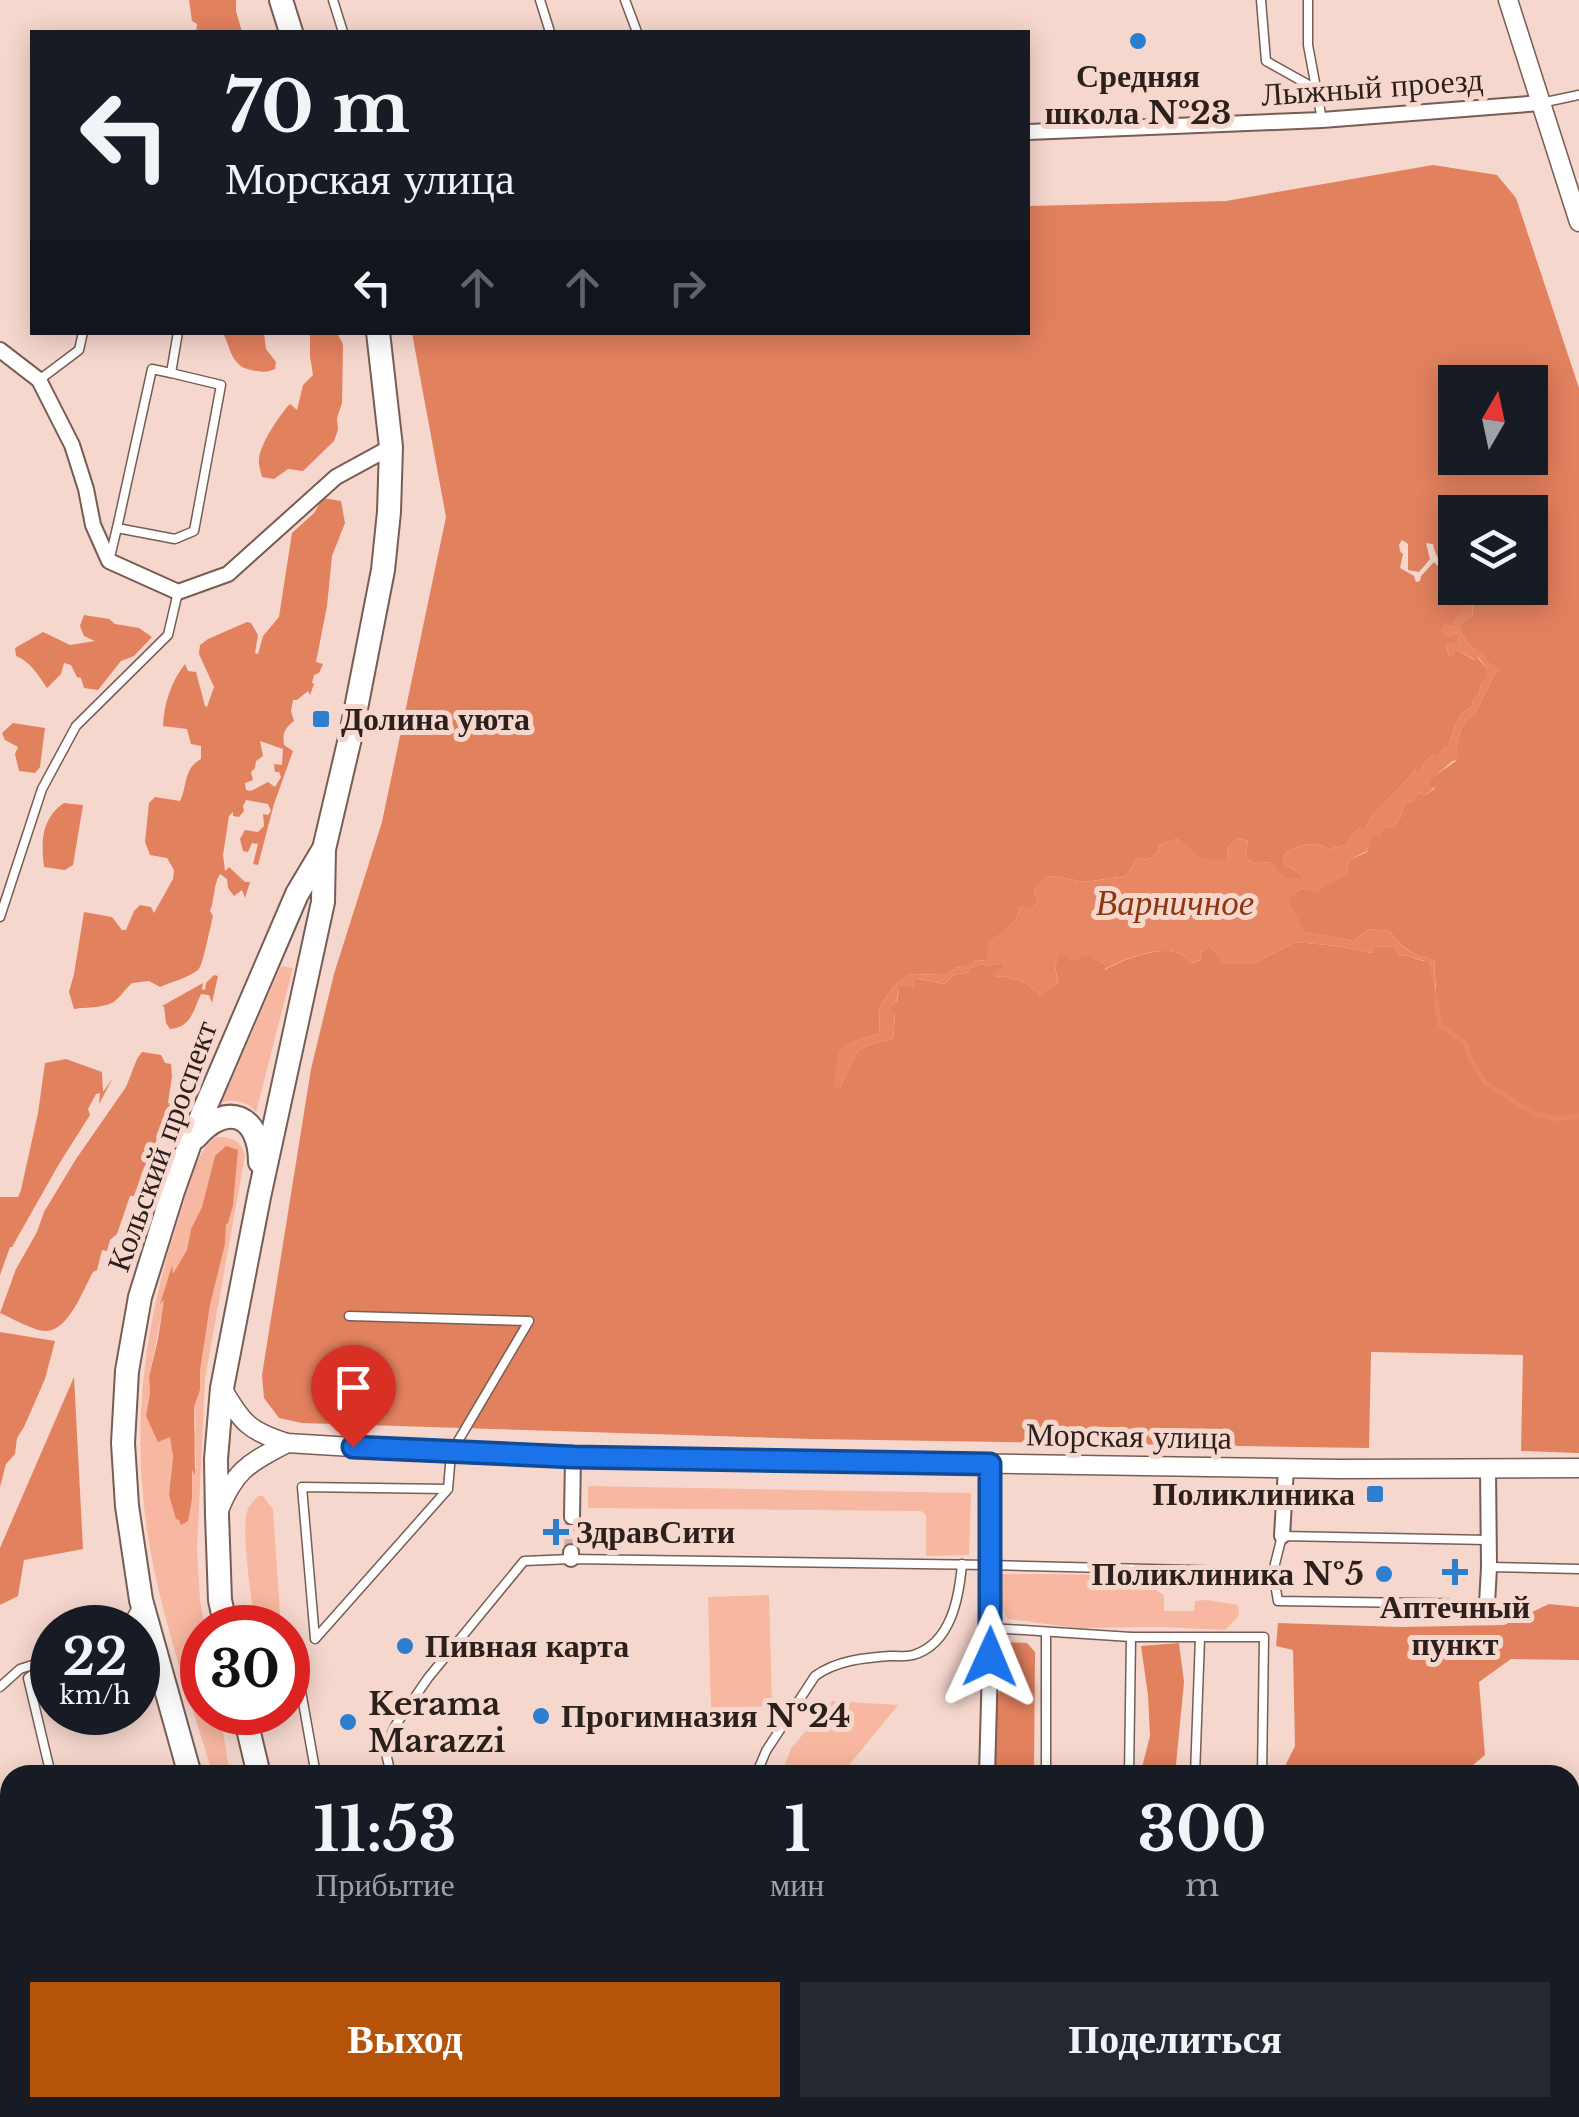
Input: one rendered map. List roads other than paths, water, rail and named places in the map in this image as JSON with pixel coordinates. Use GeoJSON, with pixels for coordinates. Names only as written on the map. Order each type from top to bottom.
{"type":"FeatureCollection","features":[{"type":"Feature","properties":{"kind":"main road"},"geometry":{"type":"LineString","coordinates":[[281,0],[290,30]]}},
{"type":"Feature","properties":{"kind":"main road","name":"Кольский проспект"},"geometry":{"type":"LineString","coordinates":[[221,1605],[216,1459],[222,1388],[324,902],[324,849],[383,570],[391,447],[378,335]]}},
{"type":"Feature","properties":{"kind":"main road","name":"Кольский проспект"},"geometry":{"type":"LineString","coordinates":[[187,1765],[140,1600],[123,1443],[126,1371],[140,1297],[190,1143],[297,894],[324,849]]}},
{"type":"Feature","properties":{"kind":"main road"},"geometry":{"type":"LineString","coordinates":[[190,1143],[216,1120],[228,1116],[248,1121],[257,1134],[260,1149],[259,1198]]}},
{"type":"Feature","properties":{"kind":"main road"},"geometry":{"type":"LineString","coordinates":[[249,1735],[256,1765]]}},
{"type":"Feature","properties":{"kind":"street"},"geometry":{"type":"LineString","coordinates":[[1508,0],[1579,222]]}},
{"type":"Feature","properties":{"kind":"street","name":"Лыжный проезд"},"geometry":{"type":"LineString","coordinates":[[1030,132],[1322,120],[1541,102]]}},
{"type":"Feature","properties":{"kind":"street"},"geometry":{"type":"LineString","coordinates":[[0,350],[39,380],[72,445],[94,524],[109,561],[178,592],[228,574],[336,477],[391,447]]}},
{"type":"Feature","properties":{"kind":"street","name":"Морская улица"},"geometry":{"type":"LineString","coordinates":[[222,1388],[238,1416],[262,1435],[287,1443],[451,1453],[1286,1468],[1579,1468]]}},
{"type":"Feature","properties":{"kind":"street"},"geometry":{"type":"LineString","coordinates":[[217,1515],[233,1480],[246,1466],[287,1443]]}},
{"type":"Feature","properties":{"kind":"street"},"geometry":{"type":"LineString","coordinates":[[572,1517],[574,1457]]}},
{"type":"Feature","properties":{"kind":"street"},"geometry":{"type":"LineString","coordinates":[[988,1765],[990,1464]]}},
{"type":"Feature","properties":{"kind":"street"},"geometry":{"type":"LineString","coordinates":[[1282,1536],[1286,1468]]}},
{"type":"Feature","properties":{"kind":"street"},"geometry":{"type":"LineString","coordinates":[[1487,1604],[1488,1469]]}},
{"type":"Feature","properties":{"kind":"lane"},"geometry":{"type":"LineString","coordinates":[[333,0],[343,30]]}},
{"type":"Feature","properties":{"kind":"lane"},"geometry":{"type":"LineString","coordinates":[[540,0],[549,30]]}},
{"type":"Feature","properties":{"kind":"lane"},"geometry":{"type":"LineString","coordinates":[[625,0],[637,30]]}},
{"type":"Feature","properties":{"kind":"lane"},"geometry":{"type":"LineString","coordinates":[[1261,0],[1266,61],[1316,89]]}},
{"type":"Feature","properties":{"kind":"lane"},"geometry":{"type":"LineString","coordinates":[[1308,0],[1308,45],[1322,120]]}},
{"type":"Feature","properties":{"kind":"lane"},"geometry":{"type":"LineString","coordinates":[[1541,102],[1579,95]]}},
{"type":"Feature","properties":{"kind":"lane"},"geometry":{"type":"LineString","coordinates":[[39,380],[79,350],[82,335]]}},
{"type":"Feature","properties":{"kind":"lane"},"geometry":{"type":"LineString","coordinates":[[171,373],[177,335]]}},
{"type":"Feature","properties":{"kind":"lane"},"geometry":{"type":"LineString","coordinates":[[109,561],[152,369],[221,385],[194,530],[175,539],[117,528]]}},
{"type":"Feature","properties":{"kind":"lane"},"geometry":{"type":"LineString","coordinates":[[0,918],[42,789],[76,726],[168,636],[178,592]]}},
{"type":"Feature","properties":{"kind":"lane"},"geometry":{"type":"LineString","coordinates":[[349,1316],[529,1321],[451,1453],[448,1490],[314,1639],[302,1487],[448,1490]]}},
{"type":"Feature","properties":{"kind":"lane"},"geometry":{"type":"LineString","coordinates":[[1487,1604],[1278,1601],[1273,1572],[1282,1536],[1489,1540]]}},
{"type":"Feature","properties":{"kind":"lane"},"geometry":{"type":"LineString","coordinates":[[389,1765],[386,1749],[395,1726],[428,1678],[524,1562],[571,1556],[1273,1572]]}},
{"type":"Feature","properties":{"kind":"lane"},"geometry":{"type":"LineString","coordinates":[[760,1765],[815,1676],[838,1664],[860,1659],[914,1655],[941,1638],[960,1590],[962,1564]]}},
{"type":"Feature","properties":{"kind":"lane"},"geometry":{"type":"LineString","coordinates":[[1490,1566],[1579,1569]]}},
{"type":"Feature","properties":{"kind":"lane"},"geometry":{"type":"LineString","coordinates":[[137,1605],[140,1600]]}},
{"type":"Feature","properties":{"kind":"lane"},"geometry":{"type":"LineString","coordinates":[[990,1628],[1131,1637],[1264,1637],[1262,1765]]}},
{"type":"Feature","properties":{"kind":"lane"},"geometry":{"type":"LineString","coordinates":[[1046,1632],[1046,1765]]}},
{"type":"Feature","properties":{"kind":"lane"},"geometry":{"type":"LineString","coordinates":[[1129,1765],[1131,1637]]}},
{"type":"Feature","properties":{"kind":"lane"},"geometry":{"type":"LineString","coordinates":[[1195,1765],[1200,1638]]}},
{"type":"Feature","properties":{"kind":"lane"},"geometry":{"type":"LineString","coordinates":[[0,1687],[20,1669],[30,1666]]}},
{"type":"Feature","properties":{"kind":"lane"},"geometry":{"type":"LineString","coordinates":[[41,1735],[48,1765]]}},
{"type":"Feature","properties":{"kind":"lane"},"geometry":{"type":"LineString","coordinates":[[308,1735],[314,1765]]}},
{"type":"Feature","properties":{"kind":"water","name":"Варничное"},"geometry":{"type":"Polygon","coordinates":[[[1463,605],[1472,605],[1473,615],[1460,624],[1462,634],[1471,646],[1485,653],[1487,662],[1501,670],[1495,673],[1475,713],[1461,729],[1456,749],[1458,760],[1430,780],[1430,786],[1436,786],[1426,795],[1418,793],[1415,801],[1405,802],[1393,827],[1372,836],[1367,851],[1349,860],[1346,874],[1315,893],[1301,888],[1288,900],[1305,932],[1353,941],[1369,929],[1389,931],[1408,950],[1434,958],[1436,1001],[1429,961],[1401,956],[1393,947],[1376,946],[1372,953],[1295,942],[1253,964],[1221,964],[1209,946],[1200,953],[1202,959],[1192,963],[1179,953],[1161,951],[1130,958],[1104,970],[1105,964],[1088,956],[1073,961],[1059,953],[1055,966],[1058,985],[1040,995],[1020,981],[995,976],[993,973],[1005,967],[1004,963],[981,964],[970,968],[970,972],[953,975],[944,984],[917,978],[913,987],[898,987],[897,999],[889,1007],[895,1013],[893,1039],[858,1050],[840,1087],[834,1087],[842,1048],[879,1034],[880,1006],[893,987],[911,974],[946,975],[976,960],[986,961],[989,941],[1014,922],[1020,905],[1032,909],[1038,901],[1034,890],[1045,878],[1085,882],[1126,876],[1138,858],[1148,860],[1160,845],[1177,839],[1203,859],[1228,860],[1227,848],[1237,838],[1248,841],[1245,858],[1256,864],[1273,863],[1284,877],[1300,880],[1301,875],[1283,862],[1285,853],[1307,844],[1329,849],[1346,845],[1416,770],[1422,770],[1425,762],[1448,747],[1457,721],[1472,706],[1487,679],[1487,669],[1478,657],[1475,660],[1458,650],[1449,657],[1446,643],[1458,643],[1459,634],[1451,636],[1440,631],[1445,625],[1452,627],[1463,605]]]}},
{"type":"Feature","properties":{"kind":"waterway"},"geometry":{"type":"LineString","coordinates":[[1436,1001],[1440,1025],[1466,1044],[1485,1083],[1535,1114],[1559,1119],[1579,1116]]}},
{"type":"Feature","properties":{"kind":"tunnel"},"geometry":{"type":"LineString","coordinates":[[571,1552],[572,1517]]}},
{"type":"Feature","properties":{"kind":"place","name":"Средняя школа №23"},"geometry":{"type":"Point","coordinates":[1138,41]}},
{"type":"Feature","properties":{"kind":"place","name":"Долина уюта"},"geometry":{"type":"Point","coordinates":[321,719]}},
{"type":"Feature","properties":{"kind":"place","name":"Поликлиника"},"geometry":{"type":"Point","coordinates":[1375,1494]}},
{"type":"Feature","properties":{"kind":"place","name":"ЗдравСити"},"geometry":{"type":"Point","coordinates":[556,1532]}},
{"type":"Feature","properties":{"kind":"place","name":"Аптечный пункт"},"geometry":{"type":"Point","coordinates":[1455,1572]}},
{"type":"Feature","properties":{"kind":"place","name":"Поликлиника №5"},"geometry":{"type":"Point","coordinates":[1384,1574]}},
{"type":"Feature","properties":{"kind":"place","name":"Пивная карта"},"geometry":{"type":"Point","coordinates":[405,1646]}},
{"type":"Feature","properties":{"kind":"place","name":"Прогимназия №24"},"geometry":{"type":"Point","coordinates":[541,1716]}},
{"type":"Feature","properties":{"kind":"place","name":"Kerama Marazzi"},"geometry":{"type":"Point","coordinates":[348,1722]}}]}
